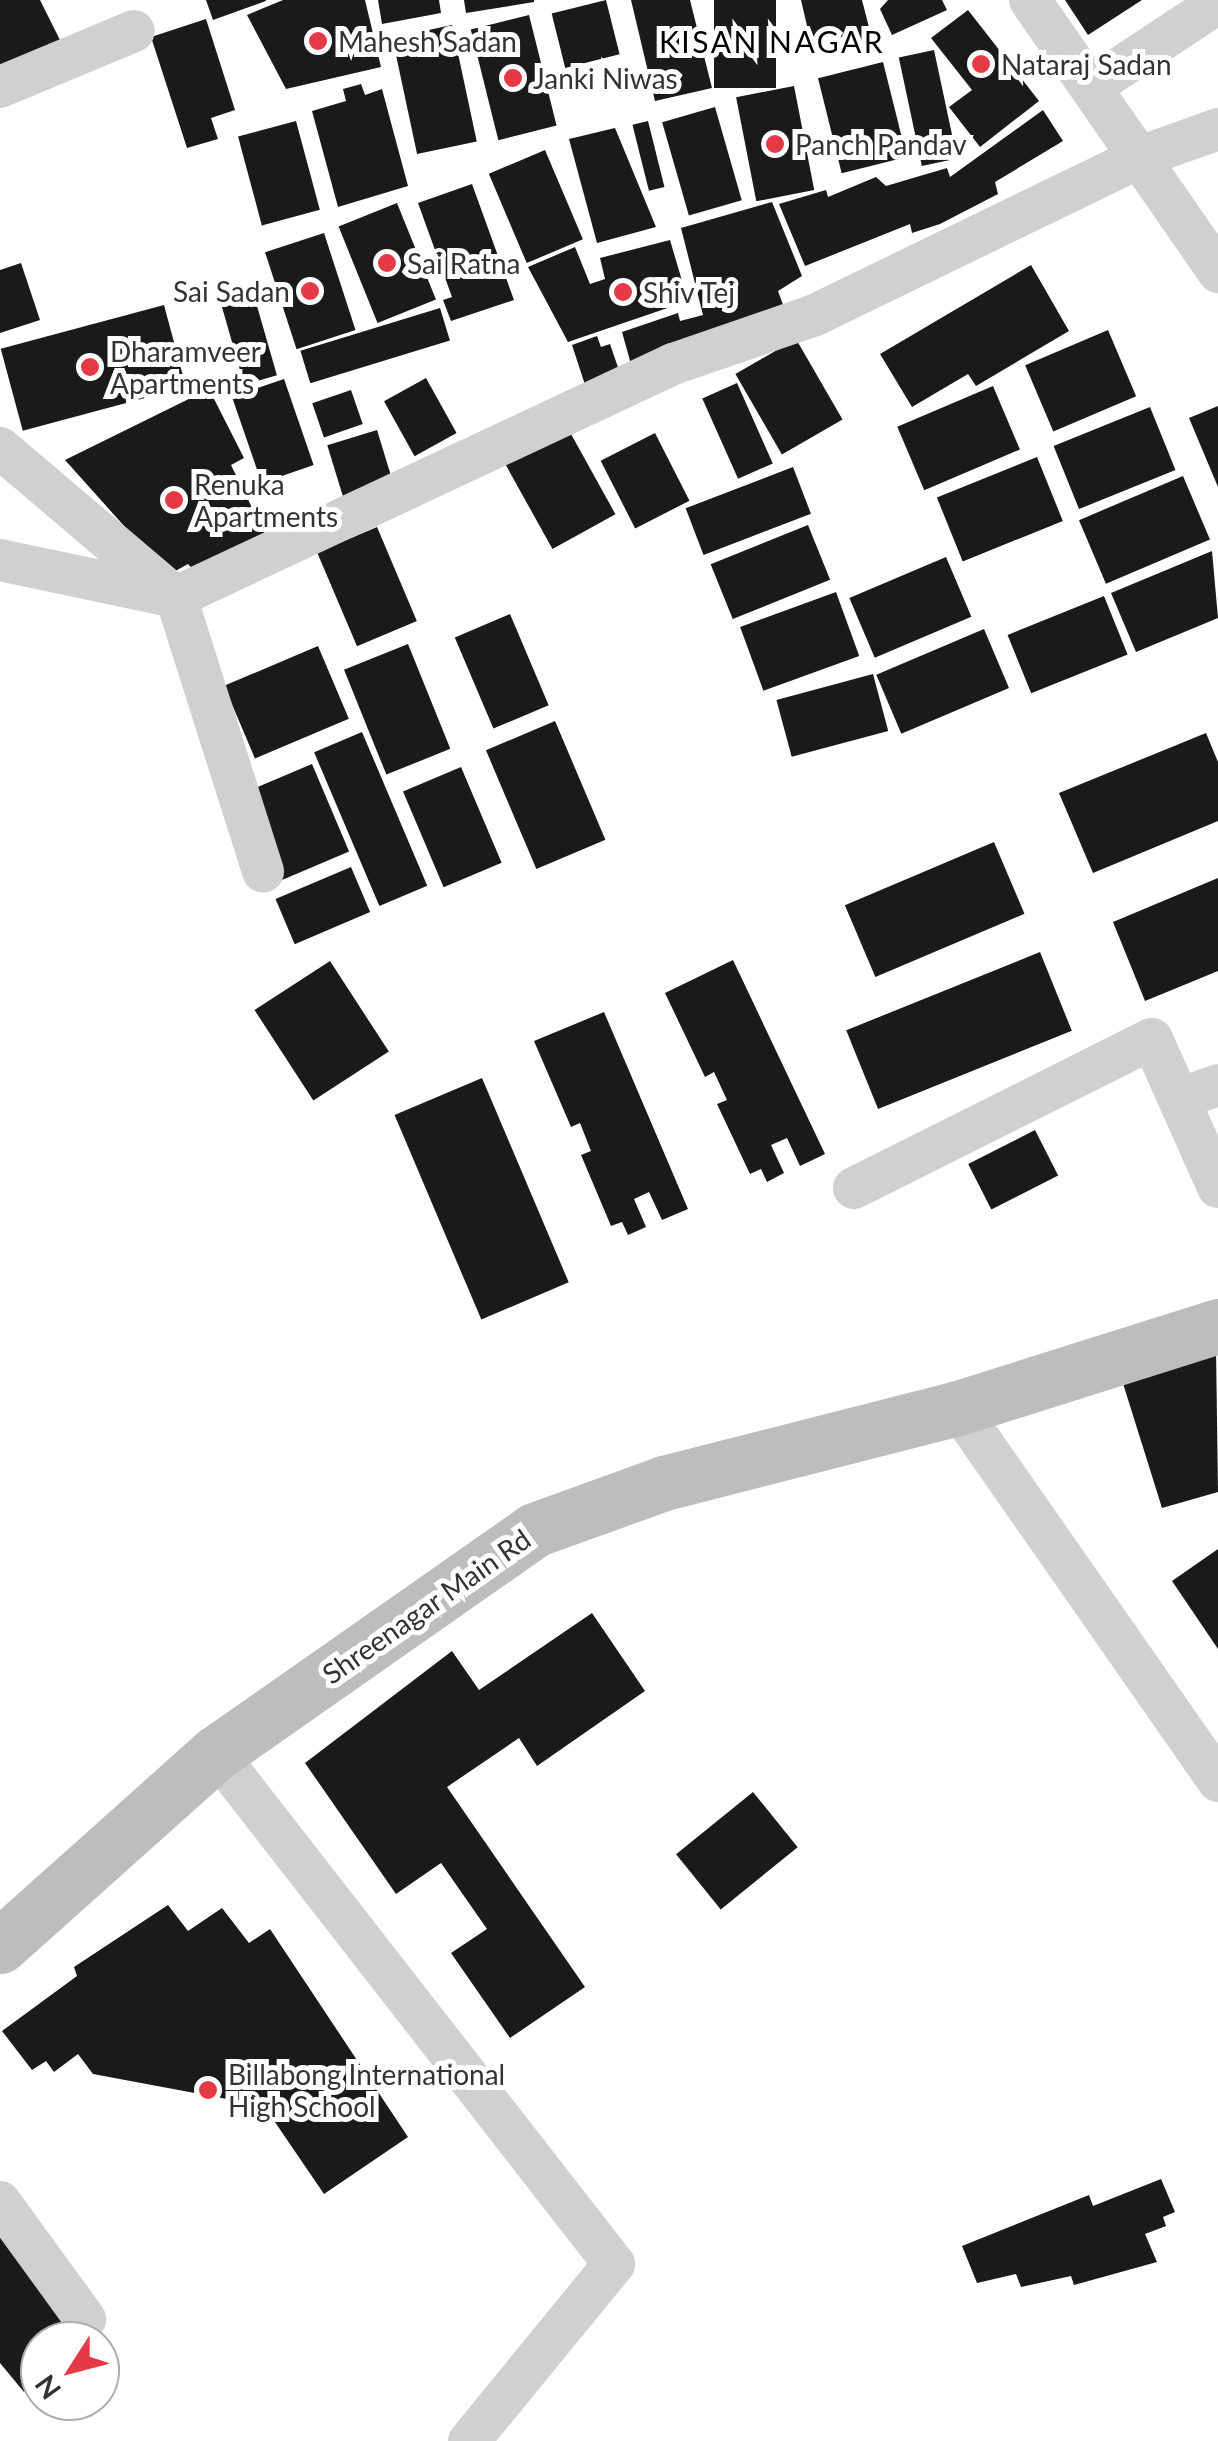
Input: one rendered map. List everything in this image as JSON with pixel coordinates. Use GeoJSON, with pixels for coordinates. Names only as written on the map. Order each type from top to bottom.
{"type":"FeatureCollection","features":[{"type":"Feature","properties":{"kind":"street"},"geometry":{"type":"LineString","coordinates":[[1030,0],[1218,272]]}},
{"type":"Feature","properties":{"kind":"street"},"geometry":{"type":"LineString","coordinates":[[1091,87],[1218,3]]}},
{"type":"Feature","properties":{"kind":"street"},"geometry":{"type":"LineString","coordinates":[[0,86],[134,31]]}},
{"type":"Feature","properties":{"kind":"street"},"geometry":{"type":"LineString","coordinates":[[0,560],[176,597],[673,364],[815,315],[1140,157],[1218,129]]}},
{"type":"Feature","properties":{"kind":"street"},"geometry":{"type":"LineString","coordinates":[[0,448],[176,597],[264,872]]}},
{"type":"Feature","properties":{"kind":"street"},"geometry":{"type":"LineString","coordinates":[[854,1188],[1152,1039],[1199,1092],[1218,1187]]}},
{"type":"Feature","properties":{"kind":"street","name":"Shreenagar Main Rd"},"geometry":{"type":"LineString","coordinates":[[0,1946],[216,1753],[534,1530],[664,1482],[958,1408],[1218,1326]]}},
{"type":"Feature","properties":{"kind":"street"},"geometry":{"type":"LineString","coordinates":[[958,1408],[1218,1781]]}},
{"type":"Feature","properties":{"kind":"street"},"geometry":{"type":"LineString","coordinates":[[216,1753],[614,2264],[469,2441]]}},
{"type":"Feature","properties":{"kind":"street"},"geometry":{"type":"LineString","coordinates":[[0,2202],[85,2319]]}},
{"type":"Feature","properties":{"kind":"building"},"geometry":{"type":"Polygon","coordinates":[[[0,0],[40,0],[62,44],[0,76],[0,0]]]}},
{"type":"Feature","properties":{"kind":"building"},"geometry":{"type":"Polygon","coordinates":[[[206,0],[266,0],[266,1],[213,20],[206,0]]]}},
{"type":"Feature","properties":{"kind":"building","name":"Mahesh Sadan"},"geometry":{"type":"Polygon","coordinates":[[[283,0],[365,0],[381,67],[286,89],[247,15],[283,0]]]}},
{"type":"Feature","properties":{"kind":"building"},"geometry":{"type":"Polygon","coordinates":[[[378,0],[439,0],[441,13],[382,24],[378,0]]]}},
{"type":"Feature","properties":{"kind":"building"},"geometry":{"type":"Polygon","coordinates":[[[464,0],[534,0],[534,2],[466,13],[464,0]]]}},
{"type":"Feature","properties":{"kind":"building"},"geometry":{"type":"Polygon","coordinates":[[[606,0],[620,54],[565,68],[552,14],[606,0]]]}},
{"type":"Feature","properties":{"kind":"building"},"geometry":{"type":"Polygon","coordinates":[[[631,0],[690,0],[712,88],[655,101],[631,0]]]}},
{"type":"Feature","properties":{"kind":"building"},"geometry":{"type":"Polygon","coordinates":[[[714,0],[776,0],[776,88],[714,88],[714,0]]]}},
{"type":"Feature","properties":{"kind":"building"},"geometry":{"type":"Polygon","coordinates":[[[801,0],[862,0],[873,43],[814,56],[801,0]]]}},
{"type":"Feature","properties":{"kind":"building"},"geometry":{"type":"Polygon","coordinates":[[[888,0],[942,0],[947,10],[892,35],[880,9],[888,0]]]}},
{"type":"Feature","properties":{"kind":"building"},"geometry":{"type":"Polygon","coordinates":[[[1065,0],[1142,0],[1088,35],[1065,0]]]}},
{"type":"Feature","properties":{"kind":"building","name":"Nataraj Sadan"},"geometry":{"type":"Polygon","coordinates":[[[968,10],[1039,101],[980,147],[949,107],[972,90],[931,38],[968,10]]]}},
{"type":"Feature","properties":{"kind":"building","name":"Janki Niwas"},"geometry":{"type":"Polygon","coordinates":[[[529,15],[557,126],[498,140],[471,30],[529,15]]]}},
{"type":"Feature","properties":{"kind":"building"},"geometry":{"type":"Polygon","coordinates":[[[206,19],[235,110],[211,118],[218,139],[187,148],[151,37],[206,19]]]}},
{"type":"Feature","properties":{"kind":"building"},"geometry":{"type":"Polygon","coordinates":[[[452,25],[477,141],[417,154],[392,38],[452,25]]]}},
{"type":"Feature","properties":{"kind":"building"},"geometry":{"type":"Polygon","coordinates":[[[934,50],[957,159],[922,166],[899,57],[934,50]]]}},
{"type":"Feature","properties":{"kind":"building"},"geometry":{"type":"Polygon","coordinates":[[[883,62],[907,157],[842,173],[818,78],[883,62]]]}},
{"type":"Feature","properties":{"kind":"building"},"geometry":{"type":"Polygon","coordinates":[[[361,84],[365,95],[382,89],[408,186],[338,207],[312,111],[346,101],[343,89],[361,84]]]}},
{"type":"Feature","properties":{"kind":"building","name":"Panch Pandav"},"geometry":{"type":"Polygon","coordinates":[[[794,86],[814,190],[756,201],[736,97],[794,86]]]}},
{"type":"Feature","properties":{"kind":"building"},"geometry":{"type":"Polygon","coordinates":[[[715,107],[742,200],[689,215],[662,122],[715,107]]]}},
{"type":"Feature","properties":{"kind":"building"},"geometry":{"type":"Polygon","coordinates":[[[1043,110],[1063,141],[995,182],[998,194],[940,224],[912,233],[910,224],[805,266],[779,204],[826,190],[828,197],[876,177],[886,186],[947,168],[950,177],[1043,110]]]}},
{"type":"Feature","properties":{"kind":"building"},"geometry":{"type":"Polygon","coordinates":[[[296,121],[320,210],[262,225],[238,137],[296,121]]]}},
{"type":"Feature","properties":{"kind":"building"},"geometry":{"type":"Polygon","coordinates":[[[648,121],[664,187],[649,191],[632,125],[648,121]]]}},
{"type":"Feature","properties":{"kind":"building"},"geometry":{"type":"Polygon","coordinates":[[[615,128],[656,227],[597,243],[569,139],[615,128]]]}},
{"type":"Feature","properties":{"kind":"building"},"geometry":{"type":"Polygon","coordinates":[[[545,150],[583,239],[527,263],[489,174],[545,150]]]}},
{"type":"Feature","properties":{"kind":"building"},"geometry":{"type":"Polygon","coordinates":[[[472,184],[514,300],[451,321],[443,300],[452,297],[418,203],[472,184]]]}},
{"type":"Feature","properties":{"kind":"building"},"geometry":{"type":"Polygon","coordinates":[[[772,202],[802,276],[778,291],[785,310],[632,368],[622,332],[678,313],[680,321],[703,315],[681,228],[772,202]]]}},
{"type":"Feature","properties":{"kind":"building","name":"Sai Ratna"},"geometry":{"type":"Polygon","coordinates":[[[397,203],[436,299],[378,323],[339,227],[397,203]]]}},
{"type":"Feature","properties":{"kind":"building","name":"Sai Sadan"},"geometry":{"type":"Polygon","coordinates":[[[324,233],[356,330],[297,349],[265,252],[324,233]]]}},
{"type":"Feature","properties":{"kind":"building","name":"Shiv Tej"},"geometry":{"type":"Polygon","coordinates":[[[670,240],[688,301],[568,342],[528,267],[575,247],[590,284],[605,279],[600,258],[670,240]]]}},
{"type":"Feature","properties":{"kind":"building"},"geometry":{"type":"Polygon","coordinates":[[[21,263],[40,320],[0,333],[0,270],[21,263]]]}},
{"type":"Feature","properties":{"kind":"building"},"geometry":{"type":"Polygon","coordinates":[[[1031,265],[1069,331],[976,386],[968,374],[912,407],[880,354],[1031,265]]]}},
{"type":"Feature","properties":{"kind":"building"},"geometry":{"type":"Polygon","coordinates":[[[251,285],[277,375],[244,385],[218,294],[251,285]]]}},
{"type":"Feature","properties":{"kind":"building","name":"Dharamveer Apartments"},"geometry":{"type":"Polygon","coordinates":[[[164,305],[186,387],[23,431],[1,349],[164,305]]]}},
{"type":"Feature","properties":{"kind":"building"},"geometry":{"type":"Polygon","coordinates":[[[440,308],[450,341],[310,383],[300,351],[440,308]]]}},
{"type":"Feature","properties":{"kind":"building"},"geometry":{"type":"Polygon","coordinates":[[[1108,330],[1136,396],[1053,431],[1025,365],[1108,330]]]}},
{"type":"Feature","properties":{"kind":"building"},"geometry":{"type":"Polygon","coordinates":[[[597,336],[601,347],[610,344],[624,385],[589,397],[572,345],[597,336]]]}},
{"type":"Feature","properties":{"kind":"building"},"geometry":{"type":"Polygon","coordinates":[[[796,339],[842,420],[782,455],[735,374],[796,339]]]}},
{"type":"Feature","properties":{"kind":"building"},"geometry":{"type":"Polygon","coordinates":[[[426,378],[457,433],[415,456],[384,401],[426,378]]]}},
{"type":"Feature","properties":{"kind":"building"},"geometry":{"type":"Polygon","coordinates":[[[284,379],[314,465],[262,483],[232,397],[284,379]]]}},
{"type":"Feature","properties":{"kind":"building"},"geometry":{"type":"Polygon","coordinates":[[[737,383],[773,463],[738,479],[702,398],[737,383]]]}},
{"type":"Feature","properties":{"kind":"building"},"geometry":{"type":"Polygon","coordinates":[[[993,386],[1020,450],[924,490],[897,427],[993,386]]]}},
{"type":"Feature","properties":{"kind":"building","name":"Renuka Apartments"},"geometry":{"type":"Polygon","coordinates":[[[209,389],[244,458],[231,465],[266,536],[196,573],[188,564],[168,575],[65,460],[209,389]]]}},
{"type":"Feature","properties":{"kind":"building"},"geometry":{"type":"Polygon","coordinates":[[[351,390],[363,424],[324,437],[312,403],[351,390]]]}},
{"type":"Feature","properties":{"kind":"building"},"geometry":{"type":"Polygon","coordinates":[[[1218,406],[1218,487],[1189,418],[1218,406]]]}},
{"type":"Feature","properties":{"kind":"building"},"geometry":{"type":"Polygon","coordinates":[[[1150,407],[1175,470],[1079,509],[1054,446],[1150,407]]]}},
{"type":"Feature","properties":{"kind":"building"},"geometry":{"type":"Polygon","coordinates":[[[566,425],[615,514],[552,549],[503,460],[566,425]]]}},
{"type":"Feature","properties":{"kind":"building"},"geometry":{"type":"Polygon","coordinates":[[[377,430],[397,494],[347,509],[327,445],[377,430]]]}},
{"type":"Feature","properties":{"kind":"building"},"geometry":{"type":"Polygon","coordinates":[[[655,433],[690,501],[635,528],[601,461],[655,433]]]}},
{"type":"Feature","properties":{"kind":"building"},"geometry":{"type":"Polygon","coordinates":[[[1037,457],[1063,521],[963,561],[937,497],[1037,457]]]}},
{"type":"Feature","properties":{"kind":"building"},"geometry":{"type":"Polygon","coordinates":[[[793,467],[811,514],[704,555],[686,508],[793,467]]]}},
{"type":"Feature","properties":{"kind":"building"},"geometry":{"type":"Polygon","coordinates":[[[1183,476],[1210,540],[1106,584],[1079,520],[1183,476]]]}},
{"type":"Feature","properties":{"kind":"building"},"geometry":{"type":"Polygon","coordinates":[[[808,525],[830,580],[733,619],[711,564],[808,525]]]}},
{"type":"Feature","properties":{"kind":"building"},"geometry":{"type":"Polygon","coordinates":[[[377,527],[417,621],[357,646],[317,552],[377,527]]]}},
{"type":"Feature","properties":{"kind":"building"},"geometry":{"type":"Polygon","coordinates":[[[1212,551],[1218,618],[1136,652],[1111,593],[1212,551]]]}},
{"type":"Feature","properties":{"kind":"building"},"geometry":{"type":"Polygon","coordinates":[[[946,557],[971,617],[875,658],[849,598],[946,557]]]}},
{"type":"Feature","properties":{"kind":"building"},"geometry":{"type":"Polygon","coordinates":[[[836,592],[859,656],[763,691],[740,627],[836,592]]]}},
{"type":"Feature","properties":{"kind":"building"},"geometry":{"type":"Polygon","coordinates":[[[1104,596],[1128,654],[1031,693],[1008,635],[1104,596]]]}},
{"type":"Feature","properties":{"kind":"building"},"geometry":{"type":"Polygon","coordinates":[[[510,614],[549,705],[493,729],[455,637],[510,614]]]}},
{"type":"Feature","properties":{"kind":"building"},"geometry":{"type":"Polygon","coordinates":[[[984,629],[1009,688],[901,734],[876,675],[984,629]]]}},
{"type":"Feature","properties":{"kind":"building"},"geometry":{"type":"Polygon","coordinates":[[[408,644],[450,749],[386,775],[344,670],[408,644]]]}},
{"type":"Feature","properties":{"kind":"building"},"geometry":{"type":"Polygon","coordinates":[[[318,646],[349,719],[255,759],[224,686],[318,646]]]}},
{"type":"Feature","properties":{"kind":"building"},"geometry":{"type":"Polygon","coordinates":[[[873,674],[888,731],[792,757],[776,700],[873,674]]]}},
{"type":"Feature","properties":{"kind":"building"},"geometry":{"type":"Polygon","coordinates":[[[555,721],[605,840],[536,869],[486,750],[555,721]]]}},
{"type":"Feature","properties":{"kind":"building"},"geometry":{"type":"Polygon","coordinates":[[[362,732],[427,886],[379,906],[314,752],[362,732]]]}},
{"type":"Feature","properties":{"kind":"building"},"geometry":{"type":"Polygon","coordinates":[[[1206,733],[1218,762],[1218,821],[1093,873],[1059,793],[1206,733]]]}},
{"type":"Feature","properties":{"kind":"building"},"geometry":{"type":"Polygon","coordinates":[[[312,764],[349,851],[277,882],[240,794],[312,764]]]}},
{"type":"Feature","properties":{"kind":"building"},"geometry":{"type":"Polygon","coordinates":[[[461,767],[502,863],[444,887],[403,792],[461,767]]]}},
{"type":"Feature","properties":{"kind":"building"},"geometry":{"type":"Polygon","coordinates":[[[994,842],[1024,914],[875,977],[845,905],[994,842]]]}},
{"type":"Feature","properties":{"kind":"building"},"geometry":{"type":"Polygon","coordinates":[[[351,867],[370,912],[295,944],[276,899],[351,867]]]}},
{"type":"Feature","properties":{"kind":"building"},"geometry":{"type":"Polygon","coordinates":[[[1218,878],[1218,971],[1145,1001],[1113,922],[1218,878]]]}},
{"type":"Feature","properties":{"kind":"building"},"geometry":{"type":"Polygon","coordinates":[[[1040,952],[1072,1031],[878,1109],[846,1030],[1040,952]]]}},
{"type":"Feature","properties":{"kind":"building"},"geometry":{"type":"Polygon","coordinates":[[[733,960],[825,1154],[800,1166],[787,1138],[771,1145],[784,1173],[767,1182],[761,1169],[750,1174],[717,1104],[727,1100],[714,1072],[705,1077],[665,993],[733,960]]]}},
{"type":"Feature","properties":{"kind":"building"},"geometry":{"type":"Polygon","coordinates":[[[330,961],[389,1052],[313,1101],[255,1010],[330,961]]]}},
{"type":"Feature","properties":{"kind":"building"},"geometry":{"type":"Polygon","coordinates":[[[604,1012],[688,1209],[662,1220],[649,1192],[634,1199],[646,1227],[628,1235],[622,1222],[611,1226],[581,1155],[591,1151],[580,1123],[571,1127],[534,1041],[604,1012]]]}},
{"type":"Feature","properties":{"kind":"building"},"geometry":{"type":"Polygon","coordinates":[[[482,1078],[569,1282],[481,1319],[395,1115],[482,1078]]]}},
{"type":"Feature","properties":{"kind":"building"},"geometry":{"type":"Polygon","coordinates":[[[1035,1130],[1058,1175],[991,1209],[968,1164],[1035,1130]]]}},
{"type":"Feature","properties":{"kind":"building"},"geometry":{"type":"Polygon","coordinates":[[[1216,1348],[1218,1492],[1162,1508],[1121,1377],[1216,1348]]]}},
{"type":"Feature","properties":{"kind":"building"},"geometry":{"type":"Polygon","coordinates":[[[1218,1549],[1218,1649],[1172,1581],[1218,1549]]]}},
{"type":"Feature","properties":{"kind":"building"},"geometry":{"type":"Polygon","coordinates":[[[592,1613],[645,1691],[537,1766],[519,1738],[447,1787],[585,1987],[510,2038],[451,1953],[487,1929],[441,1863],[396,1894],[305,1763],[452,1651],[479,1690],[592,1613]]]}},
{"type":"Feature","properties":{"kind":"building"},"geometry":{"type":"Polygon","coordinates":[[[753,1792],[798,1847],[721,1909],[676,1854],[753,1792]]]}},
{"type":"Feature","properties":{"kind":"building"},"geometry":{"type":"Polygon","coordinates":[[[168,1905],[188,1931],[222,1908],[249,1943],[270,1929],[408,2137],[324,2194],[264,2106],[93,2074],[78,2054],[54,2072],[46,2061],[32,2070],[2,2031],[77,1976],[74,1967],[168,1905]]]}},
{"type":"Feature","properties":{"kind":"building"},"geometry":{"type":"Polygon","coordinates":[[[1161,2179],[1175,2212],[1163,2217],[1166,2226],[1145,2234],[1157,2262],[1074,2285],[1071,2276],[1021,2287],[1016,2274],[977,2283],[962,2246],[1089,2195],[1093,2206],[1161,2179]]]}},
{"type":"Feature","properties":{"kind":"building"},"geometry":{"type":"Polygon","coordinates":[[[0,2237],[71,2321],[20,2321],[20,2387],[0,2363],[0,2237]]]}},
{"type":"Feature","properties":{"kind":"place","name":"Mahesh Sadan"},"geometry":{"type":"Point","coordinates":[318,41]}},
{"type":"Feature","properties":{"kind":"place","name":"Nataraj Sadan"},"geometry":{"type":"Point","coordinates":[981,64]}},
{"type":"Feature","properties":{"kind":"place","name":"Janki Niwas"},"geometry":{"type":"Point","coordinates":[513,78]}},
{"type":"Feature","properties":{"kind":"place","name":"Panch Pandav"},"geometry":{"type":"Point","coordinates":[775,144]}},
{"type":"Feature","properties":{"kind":"place","name":"Sai Ratna"},"geometry":{"type":"Point","coordinates":[387,263]}},
{"type":"Feature","properties":{"kind":"place","name":"Sai Sadan"},"geometry":{"type":"Point","coordinates":[310,291]}},
{"type":"Feature","properties":{"kind":"place","name":"Shiv Tej"},"geometry":{"type":"Point","coordinates":[623,292]}},
{"type":"Feature","properties":{"kind":"place","name":"Dharamveer Apartments"},"geometry":{"type":"Point","coordinates":[90,367]}},
{"type":"Feature","properties":{"kind":"place","name":"Renuka Apartments"},"geometry":{"type":"Point","coordinates":[174,500]}},
{"type":"Feature","properties":{"kind":"place","name":"Billabong International High School"},"geometry":{"type":"Point","coordinates":[208,2090]}},
{"type":"Feature","properties":{"kind":"district","name":"KISAN NAGAR"},"geometry":{"type":"Point","coordinates":[772,41]}}]}
